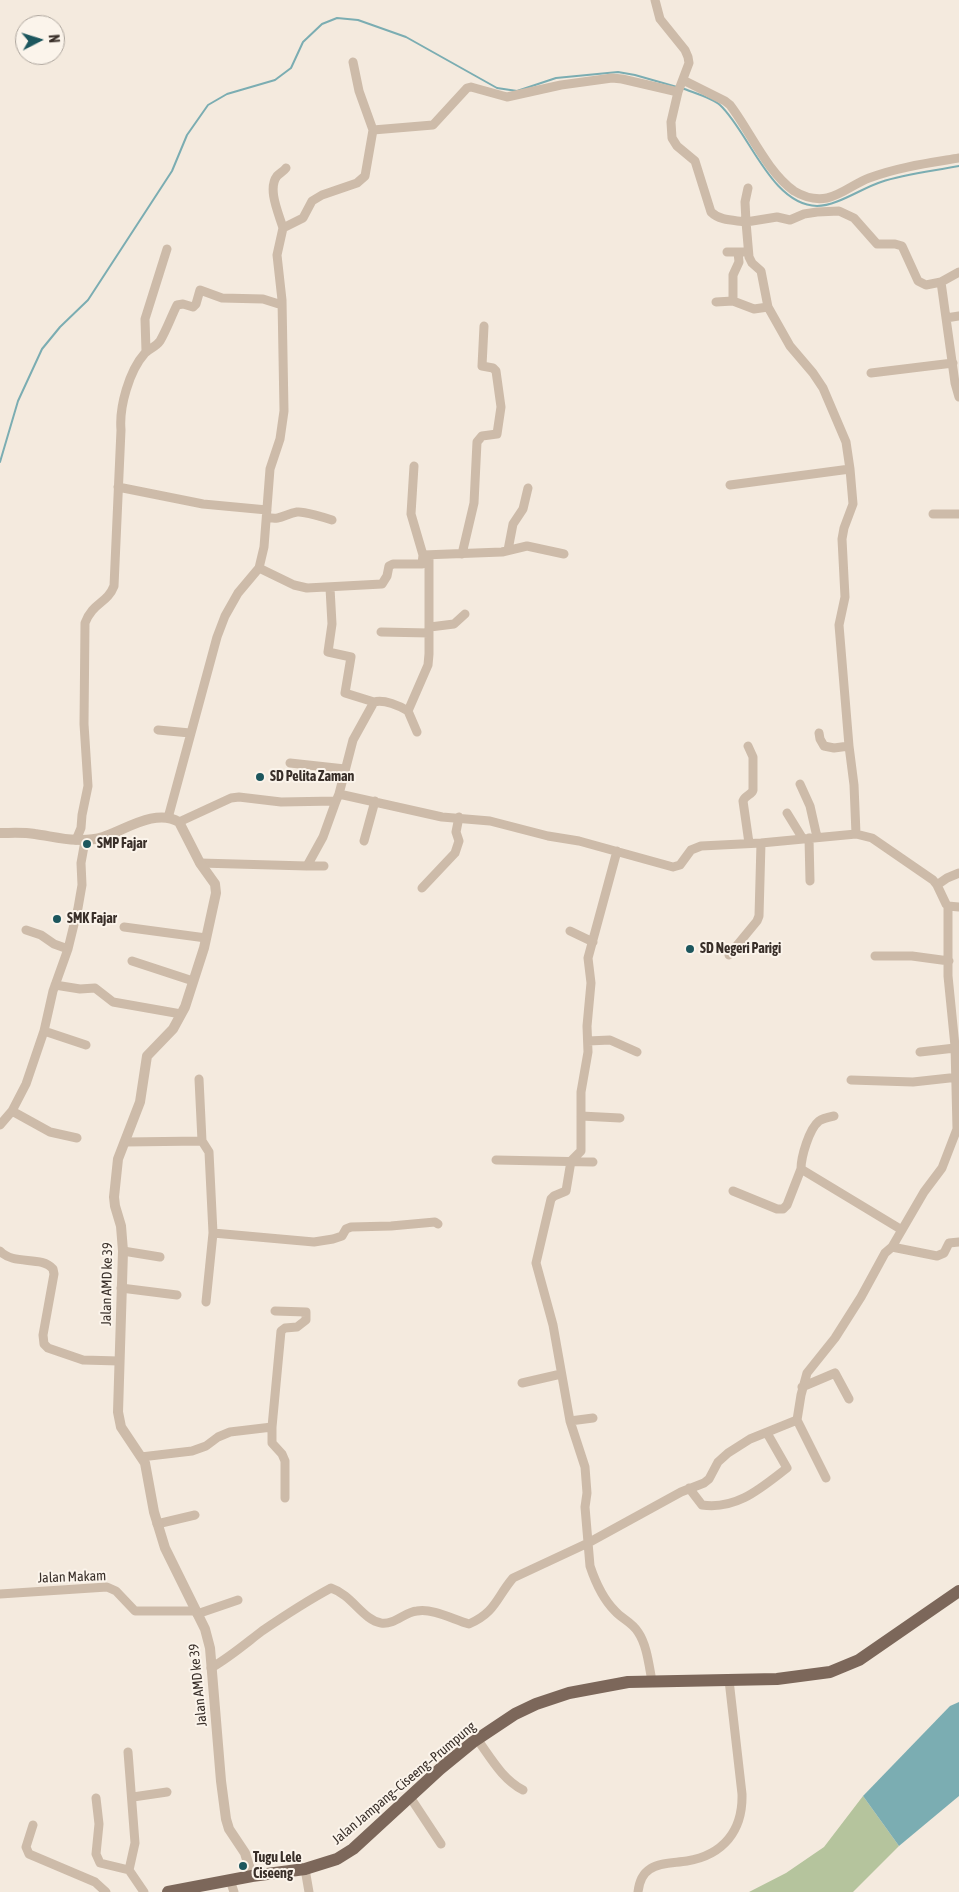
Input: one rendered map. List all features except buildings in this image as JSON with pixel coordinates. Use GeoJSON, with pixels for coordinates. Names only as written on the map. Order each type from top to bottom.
{"type":"FeatureCollection","features":[{"type":"Feature","properties":{"kind":"main road","name":"Jalan Jampang–Ciseeng–Prumpung"},"geometry":{"type":"LineString","coordinates":[[168,1892],[232,1886],[252,1876],[305,1869],[337,1860],[354,1849],[440,1769],[477,1739],[521,1711],[548,1700],[606,1685],[652,1681],[777,1679],[823,1674],[840,1669],[859,1660],[959,1591]]}},
{"type":"Feature","properties":{"kind":"street"},"geometry":{"type":"LineString","coordinates":[[655,0],[660,20],[685,50],[689,63],[678,92],[671,122],[672,138],[677,146],[695,161],[709,208],[713,214],[727,220],[746,222],[777,217],[790,220],[804,214],[839,211],[854,218],[877,244],[902,246],[918,281],[926,285],[942,282],[959,272]]}},
{"type":"Feature","properties":{"kind":"street"},"geometry":{"type":"LineString","coordinates":[[283,228],[303,218],[312,201],[322,195],[357,183],[365,176],[373,130],[359,91],[354,62]]}},
{"type":"Feature","properties":{"kind":"street"},"geometry":{"type":"LineString","coordinates":[[373,130],[433,125],[466,88],[471,87],[507,97],[561,85],[622,78],[678,92]]}},
{"type":"Feature","properties":{"kind":"street"},"geometry":{"type":"LineString","coordinates":[[683,80],[725,100],[757,147],[788,185],[795,191],[811,198],[829,198],[864,180],[883,174],[921,164],[959,158]]}},
{"type":"Feature","properties":{"kind":"street"},"geometry":{"type":"LineString","coordinates":[[168,818],[190,733],[225,616],[238,594],[259,568],[264,547],[270,469],[280,439],[284,405],[282,304],[277,255],[283,228],[274,196],[274,186],[276,177],[286,168]]}},
{"type":"Feature","properties":{"kind":"street"},"geometry":{"type":"LineString","coordinates":[[733,302],[733,275],[748,238],[745,202],[748,188]]}},
{"type":"Feature","properties":{"kind":"street"},"geometry":{"type":"LineString","coordinates":[[146,352],[145,318],[167,250]]}},
{"type":"Feature","properties":{"kind":"street"},"geometry":{"type":"LineString","coordinates":[[726,252],[743,252],[761,271],[768,307],[790,346],[823,388],[842,432],[850,469],[853,504],[842,539],[845,597],[839,625],[854,785],[856,834]]}},
{"type":"Feature","properties":{"kind":"street"},"geometry":{"type":"LineString","coordinates":[[942,282],[955,383],[959,396]]}},
{"type":"Feature","properties":{"kind":"street"},"geometry":{"type":"LineString","coordinates":[[0,1125],[12,1112],[26,1084],[44,1031],[55,985],[68,949],[82,885],[80,841],[82,815],[88,786],[84,724],[85,622],[89,612],[111,593],[114,586],[120,415],[125,395],[135,370],[146,352],[154,348],[159,342],[177,305],[183,304],[194,307],[200,290],[222,298],[263,299],[282,304]]}},
{"type":"Feature","properties":{"kind":"street"},"geometry":{"type":"LineString","coordinates":[[716,302],[733,302],[748,308],[768,307]]}},
{"type":"Feature","properties":{"kind":"street"},"geometry":{"type":"LineString","coordinates":[[946,318],[959,316]]}},
{"type":"Feature","properties":{"kind":"street"},"geometry":{"type":"LineString","coordinates":[[462,554],[474,503],[476,442],[482,436],[497,434],[501,407],[496,371],[482,366],[484,326]]}},
{"type":"Feature","properties":{"kind":"street"},"geometry":{"type":"LineString","coordinates":[[871,373],[914,366],[953,363]]}},
{"type":"Feature","properties":{"kind":"street"},"geometry":{"type":"LineString","coordinates":[[408,711],[428,665],[430,630],[426,555],[411,514],[414,466]]}},
{"type":"Feature","properties":{"kind":"street"},"geometry":{"type":"LineString","coordinates":[[730,485],[850,469]]}},
{"type":"Feature","properties":{"kind":"street"},"geometry":{"type":"LineString","coordinates":[[118,487],[203,504],[267,514],[280,519],[296,512],[302,512],[332,520]]}},
{"type":"Feature","properties":{"kind":"street"},"geometry":{"type":"LineString","coordinates":[[508,550],[513,524],[523,509],[528,488]]}},
{"type":"Feature","properties":{"kind":"street"},"geometry":{"type":"LineString","coordinates":[[933,514],[959,514]]}},
{"type":"Feature","properties":{"kind":"street"},"geometry":{"type":"LineString","coordinates":[[426,555],[508,550],[521,546],[533,546],[564,554]]}},
{"type":"Feature","properties":{"kind":"street"},"geometry":{"type":"LineString","coordinates":[[259,568],[294,585],[308,588],[382,584],[387,576],[389,566],[393,564],[422,564],[426,555]]}},
{"type":"Feature","properties":{"kind":"street"},"geometry":{"type":"LineString","coordinates":[[330,588],[332,624],[328,652],[351,658],[344,693],[374,702],[385,702],[408,711],[417,732]]}},
{"type":"Feature","properties":{"kind":"street"},"geometry":{"type":"LineString","coordinates":[[381,632],[430,630],[454,624],[465,614]]}},
{"type":"Feature","properties":{"kind":"street"},"geometry":{"type":"LineString","coordinates":[[307,866],[323,837],[338,798],[356,733],[368,716],[374,702]]}},
{"type":"Feature","properties":{"kind":"street"},"geometry":{"type":"LineString","coordinates":[[158,730],[190,733]]}},
{"type":"Feature","properties":{"kind":"street"},"geometry":{"type":"LineString","coordinates":[[819,733],[824,746],[834,748],[849,746]]}},
{"type":"Feature","properties":{"kind":"street"},"geometry":{"type":"LineString","coordinates":[[748,746],[752,755],[753,790],[743,801],[749,843]]}},
{"type":"Feature","properties":{"kind":"street"},"geometry":{"type":"LineString","coordinates":[[290,763],[345,769]]}},
{"type":"Feature","properties":{"kind":"street"},"geometry":{"type":"LineString","coordinates":[[800,784],[810,806],[810,881]]}},
{"type":"Feature","properties":{"kind":"street"},"geometry":{"type":"LineString","coordinates":[[0,832],[32,833],[80,841],[102,838],[155,818],[168,818],[179,822],[231,798],[239,797],[281,802],[338,798],[375,801],[442,817],[490,821],[548,836],[579,841],[673,867],[680,865],[691,850],[701,846],[761,843],[856,834],[872,838],[937,885],[943,900],[948,906],[948,976],[958,1077],[955,1137],[942,1168],[924,1192],[892,1247],[885,1253],[861,1297],[835,1338],[807,1373],[802,1387],[797,1420],[826,1478]]}},
{"type":"Feature","properties":{"kind":"street"},"geometry":{"type":"LineString","coordinates":[[364,841],[375,801]]}},
{"type":"Feature","properties":{"kind":"street"},"geometry":{"type":"LineString","coordinates":[[787,813],[810,838]]}},
{"type":"Feature","properties":{"kind":"street"},"geometry":{"type":"LineString","coordinates":[[422,888],[455,853],[459,841],[456,832],[459,817]]}},
{"type":"Feature","properties":{"kind":"street","name":"Jalan AMD ke 39"},"geometry":{"type":"LineString","coordinates":[[179,822],[200,863],[216,888],[206,938],[193,981],[181,1014],[173,1029],[147,1056],[140,1102],[118,1159],[114,1186],[115,1206],[122,1226],[123,1251],[118,1419],[121,1427],[141,1457],[148,1473],[157,1524],[169,1558],[182,1581],[207,1636],[226,1820],[229,1829],[242,1847],[252,1876]]}},
{"type":"Feature","properties":{"kind":"street"},"geometry":{"type":"LineString","coordinates":[[729,955],[759,916],[761,843]]}},
{"type":"Feature","properties":{"kind":"street"},"geometry":{"type":"LineString","coordinates":[[617,851],[588,962],[591,983],[587,1026],[587,1062],[581,1087],[581,1147],[571,1161],[566,1191],[554,1196],[551,1200],[543,1241],[536,1258],[553,1325],[570,1420],[586,1472],[585,1507],[593,1575],[615,1611],[634,1626],[640,1634],[652,1681]]}},
{"type":"Feature","properties":{"kind":"street"},"geometry":{"type":"LineString","coordinates":[[200,863],[324,866]]}},
{"type":"Feature","properties":{"kind":"street"},"geometry":{"type":"LineString","coordinates":[[937,885],[950,876],[959,873]]}},
{"type":"Feature","properties":{"kind":"street"},"geometry":{"type":"LineString","coordinates":[[948,906],[959,907]]}},
{"type":"Feature","properties":{"kind":"street"},"geometry":{"type":"LineString","coordinates":[[124,927],[206,938]]}},
{"type":"Feature","properties":{"kind":"street"},"geometry":{"type":"LineString","coordinates":[[26,930],[41,935],[54,944],[68,949]]}},
{"type":"Feature","properties":{"kind":"street"},"geometry":{"type":"LineString","coordinates":[[570,931],[593,942]]}},
{"type":"Feature","properties":{"kind":"street"},"geometry":{"type":"LineString","coordinates":[[875,956],[949,960]]}},
{"type":"Feature","properties":{"kind":"street"},"geometry":{"type":"LineString","coordinates":[[132,962],[193,981]]}},
{"type":"Feature","properties":{"kind":"street"},"geometry":{"type":"LineString","coordinates":[[55,985],[95,988],[113,1002],[181,1014]]}},
{"type":"Feature","properties":{"kind":"street"},"geometry":{"type":"LineString","coordinates":[[44,1031],[86,1045]]}},
{"type":"Feature","properties":{"kind":"street"},"geometry":{"type":"LineString","coordinates":[[588,1041],[610,1040],[637,1052]]}},
{"type":"Feature","properties":{"kind":"street"},"geometry":{"type":"LineString","coordinates":[[920,1052],[955,1048]]}},
{"type":"Feature","properties":{"kind":"street"},"geometry":{"type":"LineString","coordinates":[[850,1080],[914,1082],[958,1077]]}},
{"type":"Feature","properties":{"kind":"street"},"geometry":{"type":"LineString","coordinates":[[199,1078],[202,1141],[209,1152],[213,1233],[206,1302]]}},
{"type":"Feature","properties":{"kind":"street"},"geometry":{"type":"LineString","coordinates":[[12,1112],[50,1132],[77,1138]]}},
{"type":"Feature","properties":{"kind":"street"},"geometry":{"type":"LineString","coordinates":[[581,1116],[620,1118]]}},
{"type":"Feature","properties":{"kind":"street"},"geometry":{"type":"LineString","coordinates":[[734,1191],[778,1210],[783,1209],[787,1205],[801,1169],[801,1160],[805,1146],[817,1122],[834,1116]]}},
{"type":"Feature","properties":{"kind":"street"},"geometry":{"type":"LineString","coordinates":[[126,1142],[202,1141]]}},
{"type":"Feature","properties":{"kind":"street"},"geometry":{"type":"LineString","coordinates":[[496,1160],[593,1162]]}},
{"type":"Feature","properties":{"kind":"street"},"geometry":{"type":"LineString","coordinates":[[801,1169],[902,1230]]}},
{"type":"Feature","properties":{"kind":"street"},"geometry":{"type":"LineString","coordinates":[[213,1233],[314,1242],[342,1236],[346,1229],[352,1226],[396,1226],[435,1222],[438,1224]]}},
{"type":"Feature","properties":{"kind":"street"},"geometry":{"type":"LineString","coordinates":[[892,1247],[937,1256],[944,1253],[949,1244],[959,1242]]}},
{"type":"Feature","properties":{"kind":"street"},"geometry":{"type":"LineString","coordinates":[[123,1251],[160,1256]]}},
{"type":"Feature","properties":{"kind":"street"},"geometry":{"type":"LineString","coordinates":[[0,1252],[11,1258],[45,1263],[53,1269],[54,1274],[43,1335],[44,1344],[48,1348],[83,1360],[119,1361]]}},
{"type":"Feature","properties":{"kind":"street"},"geometry":{"type":"LineString","coordinates":[[122,1288],[177,1295]]}},
{"type":"Feature","properties":{"kind":"street"},"geometry":{"type":"LineString","coordinates":[[275,1311],[306,1312],[306,1320],[299,1326],[285,1328],[280,1332],[272,1443],[282,1454],[285,1461],[285,1498]]}},
{"type":"Feature","properties":{"kind":"street"},"geometry":{"type":"LineString","coordinates":[[802,1387],[835,1373],[850,1398]]}},
{"type":"Feature","properties":{"kind":"street"},"geometry":{"type":"LineString","coordinates":[[522,1383],[561,1374]]}},
{"type":"Feature","properties":{"kind":"street"},"geometry":{"type":"LineString","coordinates":[[570,1420],[593,1418]]}},
{"type":"Feature","properties":{"kind":"street"},"geometry":{"type":"LineString","coordinates":[[211,1668],[240,1650],[290,1612],[331,1588],[347,1595],[368,1617],[381,1623],[394,1622],[410,1613],[424,1610],[469,1624],[483,1618],[496,1604],[505,1587],[513,1578],[588,1543],[689,1488],[707,1481],[718,1462],[728,1453],[750,1439],[797,1420]]}},
{"type":"Feature","properties":{"kind":"street"},"geometry":{"type":"LineString","coordinates":[[141,1457],[192,1451],[206,1446],[218,1437],[230,1432],[272,1427]]}},
{"type":"Feature","properties":{"kind":"street"},"geometry":{"type":"LineString","coordinates":[[689,1488],[702,1505],[711,1506],[729,1505],[744,1499],[762,1487],[787,1468],[767,1433]]}},
{"type":"Feature","properties":{"kind":"street"},"geometry":{"type":"LineString","coordinates":[[157,1524],[195,1515]]}},
{"type":"Feature","properties":{"kind":"street","name":"Jalan Makam"},"geometry":{"type":"LineString","coordinates":[[0,1594],[107,1587],[116,1591],[135,1611],[196,1612],[238,1600]]}},
{"type":"Feature","properties":{"kind":"street"},"geometry":{"type":"LineString","coordinates":[[638,1892],[641,1878],[649,1869],[664,1864],[690,1861],[713,1852],[726,1843],[738,1822],[742,1805],[742,1794],[729,1680]]}},
{"type":"Feature","properties":{"kind":"street"},"geometry":{"type":"LineString","coordinates":[[477,1739],[510,1784],[523,1790]]}},
{"type":"Feature","properties":{"kind":"street"},"geometry":{"type":"LineString","coordinates":[[128,1752],[133,1797],[135,1843],[130,1858],[129,1870],[144,1892]]}},
{"type":"Feature","properties":{"kind":"street"},"geometry":{"type":"LineString","coordinates":[[133,1797],[168,1792]]}},
{"type":"Feature","properties":{"kind":"street"},"geometry":{"type":"LineString","coordinates":[[410,1797],[441,1844]]}},
{"type":"Feature","properties":{"kind":"street"},"geometry":{"type":"LineString","coordinates":[[96,1798],[99,1824],[96,1854],[100,1863],[129,1870]]}},
{"type":"Feature","properties":{"kind":"street"},"geometry":{"type":"LineString","coordinates":[[33,1825],[26,1847],[29,1854],[94,1882],[106,1892]]}},
{"type":"Feature","properties":{"kind":"street"},"geometry":{"type":"LineString","coordinates":[[305,1869],[310,1892]]}},
{"type":"Feature","properties":{"kind":"green space"},"geometry":{"type":"Polygon","coordinates":[[[863,1796],[899,1846],[853,1892],[749,1892],[786,1873],[824,1847],[863,1796]]]}},
{"type":"Feature","properties":{"kind":"water"},"geometry":{"type":"Polygon","coordinates":[[[959,1702],[959,1796],[899,1846],[863,1796],[950,1706],[959,1702]]]}},
{"type":"Feature","properties":{"kind":"waterway"},"geometry":{"type":"LineString","coordinates":[[0,462],[18,401],[42,349],[60,327],[88,300],[172,171],[187,135],[208,105],[227,94],[275,80],[291,68],[303,42],[322,24],[337,18],[358,20],[406,37],[497,88],[517,91],[556,78],[618,72],[677,87]]}},
{"type":"Feature","properties":{"kind":"waterway"},"geometry":{"type":"LineString","coordinates":[[682,88],[717,102],[731,117],[774,181],[787,194],[801,202],[817,206],[825,205],[890,179],[959,166]]}},
{"type":"Feature","properties":{"kind":"place","name":"SD Pelita Zaman"},"geometry":{"type":"Point","coordinates":[260,777]}},
{"type":"Feature","properties":{"kind":"place","name":"SMP Fajar"},"geometry":{"type":"Point","coordinates":[87,844]}},
{"type":"Feature","properties":{"kind":"place","name":"SMK Fajar"},"geometry":{"type":"Point","coordinates":[57,919]}},
{"type":"Feature","properties":{"kind":"place","name":"SD Negeri Parigi"},"geometry":{"type":"Point","coordinates":[690,949]}},
{"type":"Feature","properties":{"kind":"place","name":"Tugu Lele Ciseeng"},"geometry":{"type":"Point","coordinates":[243,1866]}}]}
